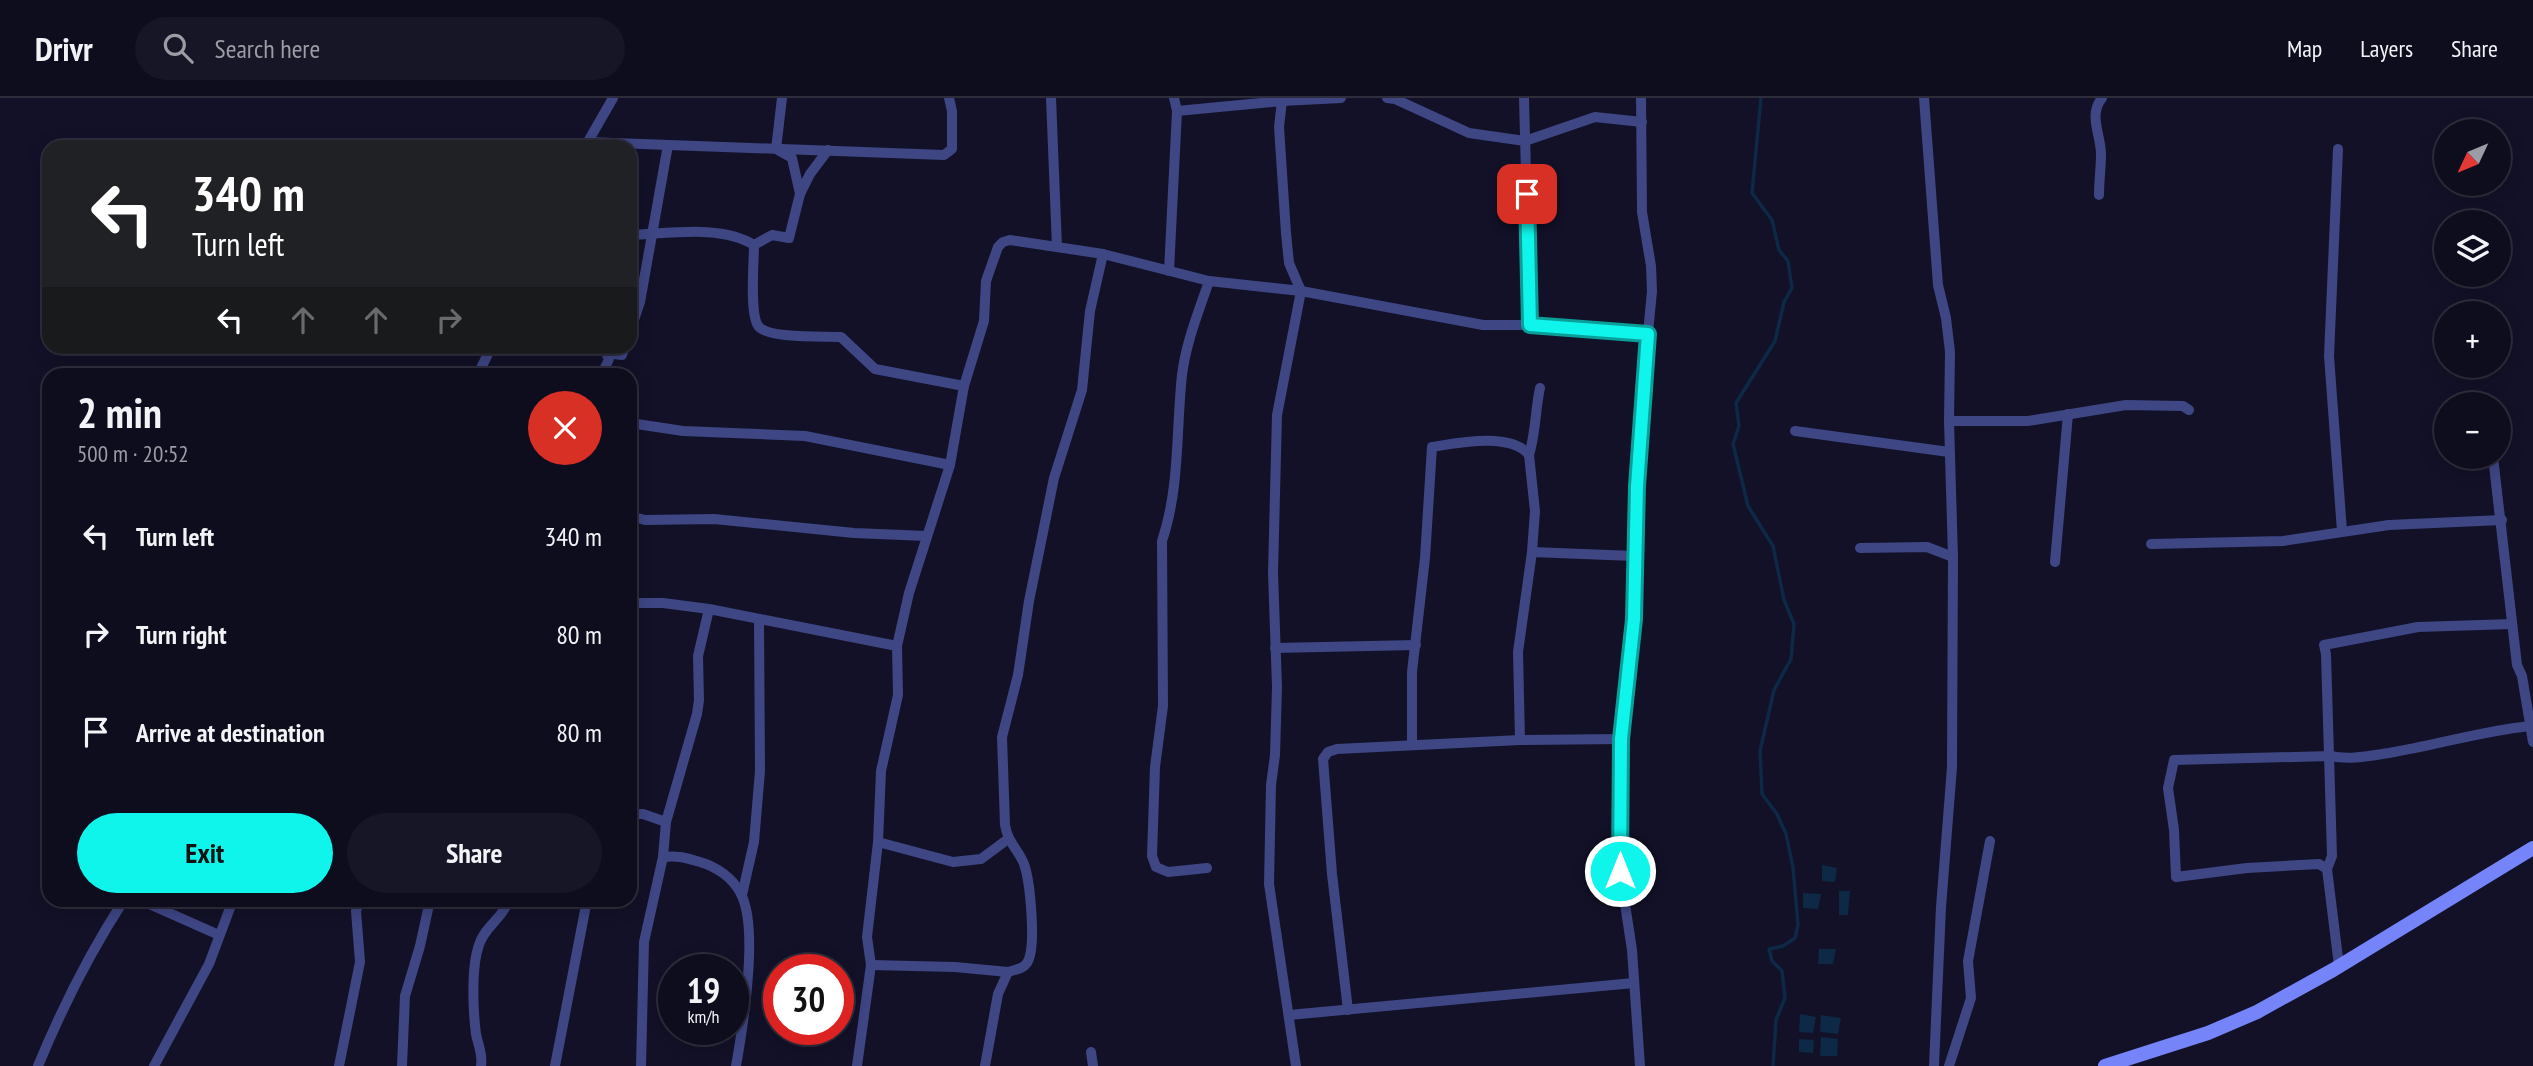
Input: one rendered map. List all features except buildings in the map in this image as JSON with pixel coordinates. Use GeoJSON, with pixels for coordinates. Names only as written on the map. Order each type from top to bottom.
{"type":"FeatureCollection","features":[{"type":"Feature","properties":{"kind":"main road"},"geometry":{"type":"LineString","coordinates":[[2105,1066],[2233,1023],[2339,966],[2533,848]]}},
{"type":"Feature","properties":{"kind":"street"},"geometry":{"type":"LineString","coordinates":[[588,140],[612,98]]}},
{"type":"Feature","properties":{"kind":"street"},"geometry":{"type":"LineString","coordinates":[[776,149],[782,98]]}},
{"type":"Feature","properties":{"kind":"street"},"geometry":{"type":"LineString","coordinates":[[637,145],[944,155],[952,149],[952,111],[949,98]]}},
{"type":"Feature","properties":{"kind":"street"},"geometry":{"type":"LineString","coordinates":[[1051,98],[1057,247]]}},
{"type":"Feature","properties":{"kind":"street"},"geometry":{"type":"LineString","coordinates":[[1169,271],[1177,111],[1174,98]]}},
{"type":"Feature","properties":{"kind":"street"},"geometry":{"type":"LineString","coordinates":[[1177,111],[1340,98]]}},
{"type":"Feature","properties":{"kind":"street"},"geometry":{"type":"LineString","coordinates":[[1387,98],[1395,99],[1469,133],[1525,141],[1595,117],[1642,122]]}},
{"type":"Feature","properties":{"kind":"street"},"geometry":{"type":"LineString","coordinates":[[1524,98],[1530,325]]}},
{"type":"Feature","properties":{"kind":"street"},"geometry":{"type":"LineString","coordinates":[[1640,1066],[1632,950],[1620,885],[1621,739],[1634,619],[1634,556],[1643,386],[1652,290],[1642,212],[1641,98]]}},
{"type":"Feature","properties":{"kind":"street"},"geometry":{"type":"LineString","coordinates":[[1924,98],[1937,285],[1951,352],[1949,452],[1952,767],[1941,907],[1934,1066]]}},
{"type":"Feature","properties":{"kind":"street"},"geometry":{"type":"LineString","coordinates":[[2099,195],[2101,151],[2094,120],[2098,101],[2102,98]]}},
{"type":"Feature","properties":{"kind":"street"},"geometry":{"type":"LineString","coordinates":[[1282,101],[1279,127],[1286,233],[1289,262],[1301,291],[1277,415],[1273,573],[1276,741],[1271,785],[1269,884],[1296,1066]]}},
{"type":"Feature","properties":{"kind":"street"},"geometry":{"type":"LineString","coordinates":[[637,311],[668,145]]}},
{"type":"Feature","properties":{"kind":"street"},"geometry":{"type":"LineString","coordinates":[[776,149],[792,158],[800,194]]}},
{"type":"Feature","properties":{"kind":"street"},"geometry":{"type":"LineString","coordinates":[[2338,149],[2329,356],[2342,531]]}},
{"type":"Feature","properties":{"kind":"street"},"geometry":{"type":"LineString","coordinates":[[754,245],[772,235],[789,238],[800,194],[810,174],[828,150]]}},
{"type":"Feature","properties":{"kind":"street"},"geometry":{"type":"LineString","coordinates":[[637,234],[707,233],[739,238],[754,245]]}},
{"type":"Feature","properties":{"kind":"street"},"geometry":{"type":"LineString","coordinates":[[857,1066],[871,965],[867,937],[878,842],[881,771],[898,695],[897,646],[909,593],[950,465],[964,386],[984,321],[986,281],[998,247],[1003,242],[1010,240],[1103,254],[1209,281],[1301,291],[1483,325],[1530,325],[1648,334]]}},
{"type":"Feature","properties":{"kind":"street"},"geometry":{"type":"LineString","coordinates":[[754,245],[754,313],[757,325],[763,330],[780,334],[841,337],[875,369],[964,386]]}},
{"type":"Feature","properties":{"kind":"street"},"geometry":{"type":"LineString","coordinates":[[871,965],[956,967],[1008,972],[1024,967],[1029,961],[1032,910],[1024,863],[1007,839],[1002,737],[1018,675],[1029,601],[1054,478],[1082,390],[1090,311],[1103,254]]}},
{"type":"Feature","properties":{"kind":"street"},"geometry":{"type":"LineString","coordinates":[[1207,868],[1168,872],[1156,867],[1152,856],[1154,767],[1163,706],[1162,541],[1170,519],[1173,495],[1185,355],[1209,281]]}},
{"type":"Feature","properties":{"kind":"street"},"geometry":{"type":"LineString","coordinates":[[1520,740],[1518,652],[1535,511],[1529,455],[1536,432],[1536,408],[1540,388]]}},
{"type":"Feature","properties":{"kind":"street"},"geometry":{"type":"LineString","coordinates":[[1950,421],[2028,421],[2126,405],[2183,406],[2189,411]]}},
{"type":"Feature","properties":{"kind":"street"},"geometry":{"type":"LineString","coordinates":[[2054,562],[2068,414]]}},
{"type":"Feature","properties":{"kind":"street"},"geometry":{"type":"LineString","coordinates":[[637,424],[683,430],[805,436],[950,465]]}},
{"type":"Feature","properties":{"kind":"street"},"geometry":{"type":"LineString","coordinates":[[1795,431],[1949,452]]}},
{"type":"Feature","properties":{"kind":"street"},"geometry":{"type":"LineString","coordinates":[[1412,745],[1412,672],[1426,546],[1432,447],[1474,441],[1512,443],[1524,448],[1529,455]]}},
{"type":"Feature","properties":{"kind":"street"},"geometry":{"type":"LineString","coordinates":[[2495,469],[2517,665],[2522,676],[2533,742]]}},
{"type":"Feature","properties":{"kind":"street"},"geometry":{"type":"LineString","coordinates":[[637,518],[714,519],[854,533],[927,536]]}},
{"type":"Feature","properties":{"kind":"street"},"geometry":{"type":"LineString","coordinates":[[2151,544],[2283,541],[2389,525],[2502,520]]}},
{"type":"Feature","properties":{"kind":"street"},"geometry":{"type":"LineString","coordinates":[[1860,548],[1927,547],[1952,557]]}},
{"type":"Feature","properties":{"kind":"street"},"geometry":{"type":"LineString","coordinates":[[1532,552],[1634,556]]}},
{"type":"Feature","properties":{"kind":"street"},"geometry":{"type":"LineString","coordinates":[[637,603],[663,603],[709,609],[897,646]]}},
{"type":"Feature","properties":{"kind":"street"},"geometry":{"type":"LineString","coordinates":[[641,1066],[644,942],[663,857],[666,822],[697,713],[698,656],[709,609]]}},
{"type":"Feature","properties":{"kind":"street"},"geometry":{"type":"LineString","coordinates":[[742,895],[754,842],[760,771],[759,619]]}},
{"type":"Feature","properties":{"kind":"street"},"geometry":{"type":"LineString","coordinates":[[2339,966],[2327,869],[2332,856],[2324,645],[2418,627],[2512,624]]}},
{"type":"Feature","properties":{"kind":"street"},"geometry":{"type":"LineString","coordinates":[[1275,648],[1416,645]]}},
{"type":"Feature","properties":{"kind":"street"},"geometry":{"type":"LineString","coordinates":[[2327,869],[2319,864],[2247,868],[2176,877],[2174,830],[2168,788],[2174,760],[2330,756],[2349,760],[2419,748],[2497,730],[2530,726]]}},
{"type":"Feature","properties":{"kind":"street"},"geometry":{"type":"LineString","coordinates":[[1348,1010],[1332,874],[1323,759],[1328,751],[1520,740],[1621,739]]}},
{"type":"Feature","properties":{"kind":"street"},"geometry":{"type":"LineString","coordinates":[[637,814],[666,822]]}},
{"type":"Feature","properties":{"kind":"street"},"geometry":{"type":"LineString","coordinates":[[878,842],[953,862],[981,859],[1007,839]]}},
{"type":"Feature","properties":{"kind":"street"},"geometry":{"type":"LineString","coordinates":[[1948,1066],[1971,998],[1968,961],[1990,841]]}},
{"type":"Feature","properties":{"kind":"street"},"geometry":{"type":"LineString","coordinates":[[663,857],[676,855],[707,864],[731,878],[742,895],[748,917],[748,968],[736,1066]]}},
{"type":"Feature","properties":{"kind":"street"},"geometry":{"type":"LineString","coordinates":[[38,1066],[57,1020],[119,907]]}},
{"type":"Feature","properties":{"kind":"street"},"geometry":{"type":"LineString","coordinates":[[156,907],[219,935]]}},
{"type":"Feature","properties":{"kind":"street"},"geometry":{"type":"LineString","coordinates":[[155,1066],[209,964],[230,907]]}},
{"type":"Feature","properties":{"kind":"street"},"geometry":{"type":"LineString","coordinates":[[339,1066],[360,962],[357,907]]}},
{"type":"Feature","properties":{"kind":"street"},"geometry":{"type":"LineString","coordinates":[[402,1066],[404,996],[420,946],[428,907]]}},
{"type":"Feature","properties":{"kind":"street"},"geometry":{"type":"LineString","coordinates":[[481,1066],[483,1056],[474,1015],[476,961],[483,936],[506,907]]}},
{"type":"Feature","properties":{"kind":"street"},"geometry":{"type":"LineString","coordinates":[[555,1066],[586,907]]}},
{"type":"Feature","properties":{"kind":"street"},"geometry":{"type":"LineString","coordinates":[[985,1066],[998,994],[1008,972]]}},
{"type":"Feature","properties":{"kind":"street"},"geometry":{"type":"LineString","coordinates":[[1289,1015],[1634,984]]}},
{"type":"Feature","properties":{"kind":"street"},"geometry":{"type":"LineString","coordinates":[[1091,1052],[1093,1066]]}},
{"type":"Feature","properties":{"kind":"water"},"geometry":{"type":"Polygon","coordinates":[[[1822,865],[1837,868],[1835,882],[1822,881],[1822,865]]]}},
{"type":"Feature","properties":{"kind":"water"},"geometry":{"type":"Polygon","coordinates":[[[1839,891],[1850,891],[1848,915],[1839,915],[1839,891]]]}},
{"type":"Feature","properties":{"kind":"water"},"geometry":{"type":"Polygon","coordinates":[[[1803,893],[1821,894],[1818,909],[1803,908],[1803,893]]]}},
{"type":"Feature","properties":{"kind":"water"},"geometry":{"type":"Polygon","coordinates":[[[1819,949],[1836,949],[1833,964],[1818,964],[1819,949]]]}},
{"type":"Feature","properties":{"kind":"water"},"geometry":{"type":"Polygon","coordinates":[[[1800,1014],[1816,1017],[1813,1033],[1799,1032],[1800,1014]]]}},
{"type":"Feature","properties":{"kind":"water"},"geometry":{"type":"Polygon","coordinates":[[[1821,1015],[1841,1018],[1838,1034],[1820,1032],[1821,1015]]]}},
{"type":"Feature","properties":{"kind":"water"},"geometry":{"type":"Polygon","coordinates":[[[1821,1037],[1838,1039],[1837,1056],[1820,1056],[1821,1037]]]}},
{"type":"Feature","properties":{"kind":"water"},"geometry":{"type":"Polygon","coordinates":[[[1799,1039],[1814,1040],[1813,1053],[1799,1052],[1799,1039]]]}},
{"type":"Feature","properties":{"kind":"waterway"},"geometry":{"type":"LineString","coordinates":[[1761,98],[1752,193],[1772,220],[1779,250],[1788,261],[1792,288],[1784,302],[1775,341],[1736,403],[1739,426],[1733,444],[1748,506],[1773,546],[1784,600],[1794,624],[1791,659],[1774,690],[1760,751],[1762,794],[1777,814],[1786,834],[1793,867],[1798,925],[1795,938],[1783,946],[1769,949],[1772,961],[1782,971],[1785,998],[1776,1020],[1773,1066]]}},
{"type":"Feature","properties":{"kind":"route"},"geometry":{"type":"LineString","coordinates":[[1527,194],[1530,325],[1648,334],[1637,486],[1634,619],[1621,739],[1620,871]]}}]}
